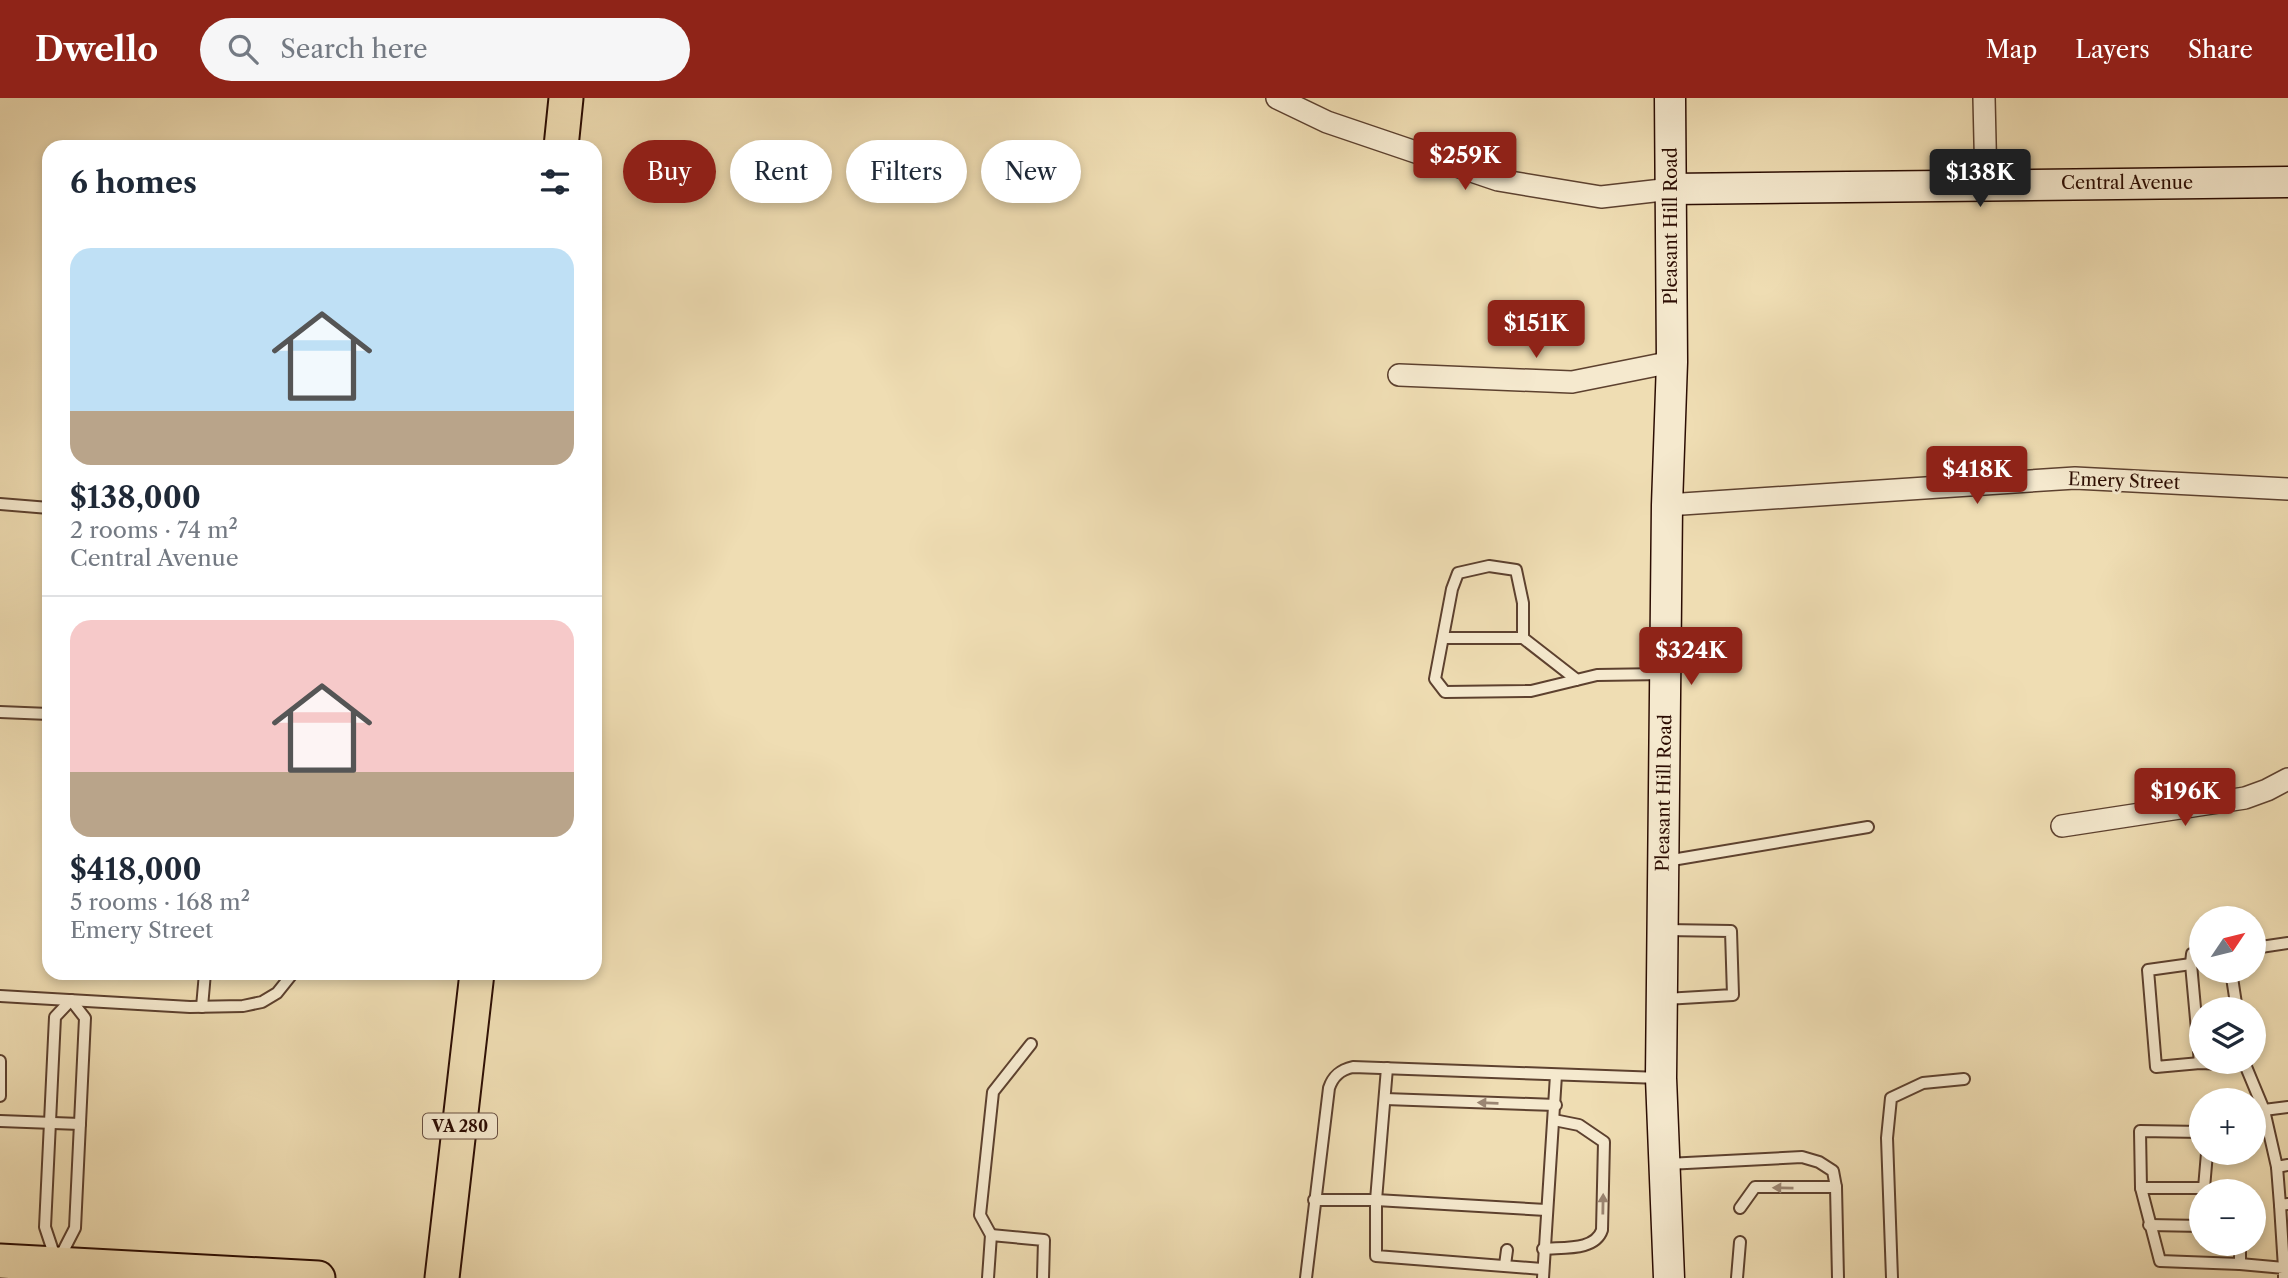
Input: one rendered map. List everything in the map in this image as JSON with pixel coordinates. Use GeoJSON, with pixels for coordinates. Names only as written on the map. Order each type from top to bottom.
{"type":"FeatureCollection","features":[{"type":"Feature","properties":{"kind":"main road"},"geometry":{"type":"LineString","coordinates":[[562,140],[566,98]]}},
{"type":"Feature","properties":{"kind":"main road","name":"VA 280"},"geometry":{"type":"LineString","coordinates":[[442,1278],[476,980]]}},
{"type":"Feature","properties":{"kind":"main road"},"geometry":{"type":"LineString","coordinates":[[0,1261],[317,1278]]}},
{"type":"Feature","properties":{"kind":"street"},"geometry":{"type":"LineString","coordinates":[[1277,98],[1327,122],[1498,180],[1601,197],[1671,189]]}},
{"type":"Feature","properties":{"kind":"street","name":"Pleasant Hill Road"},"geometry":{"type":"LineString","coordinates":[[1669,1278],[1661,1079],[1667,505],[1672,362],[1670,98]]}},
{"type":"Feature","properties":{"kind":"street"},"geometry":{"type":"LineString","coordinates":[[1984,98],[1986,184]]}},
{"type":"Feature","properties":{"kind":"street","name":"Central Avenue"},"geometry":{"type":"LineString","coordinates":[[1671,189],[2288,181]]}},
{"type":"Feature","properties":{"kind":"street"},"geometry":{"type":"LineString","coordinates":[[1399,375],[1572,382],[1672,362]]}},
{"type":"Feature","properties":{"kind":"street","name":"Emery Street"},"geometry":{"type":"LineString","coordinates":[[1667,505],[2074,478],[2288,489]]}},
{"type":"Feature","properties":{"kind":"street"},"geometry":{"type":"LineString","coordinates":[[2063,826],[2245,797],[2259,794],[2288,779]]}},
{"type":"Feature","properties":{"kind":"lane"},"geometry":{"type":"LineString","coordinates":[[0,504],[42,507]]}},
{"type":"Feature","properties":{"kind":"lane"},"geometry":{"type":"LineString","coordinates":[[1523,638],[1523,603],[1516,570],[1489,566],[1458,573],[1452,589],[1435,679],[1445,692],[1531,691],[1597,674],[1665,674]]}},
{"type":"Feature","properties":{"kind":"lane"},"geometry":{"type":"LineString","coordinates":[[1443,638],[1523,638],[1577,680]]}},
{"type":"Feature","properties":{"kind":"lane"},"geometry":{"type":"LineString","coordinates":[[0,712],[42,714]]}},
{"type":"Feature","properties":{"kind":"lane"},"geometry":{"type":"LineString","coordinates":[[1663,861],[1868,827]]}},
{"type":"Feature","properties":{"kind":"lane"},"geometry":{"type":"LineString","coordinates":[[1662,999],[1733,995],[1731,931],[1663,930]]}},
{"type":"Feature","properties":{"kind":"lane"},"geometry":{"type":"LineString","coordinates":[[2266,946],[2288,943]]}},
{"type":"Feature","properties":{"kind":"lane"},"geometry":{"type":"LineString","coordinates":[[2189,964],[2148,970],[2156,1067],[2189,1064]]}},
{"type":"Feature","properties":{"kind":"lane"},"geometry":{"type":"LineString","coordinates":[[202,1007],[204,980]]}},
{"type":"Feature","properties":{"kind":"lane"},"geometry":{"type":"LineString","coordinates":[[0,996],[202,1007],[243,1006],[262,1002],[278,993],[288,980]]}},
{"type":"Feature","properties":{"kind":"lane"},"geometry":{"type":"LineString","coordinates":[[57,1263],[45,1227],[55,1017],[71,1000]]}},
{"type":"Feature","properties":{"kind":"lane"},"geometry":{"type":"LineString","coordinates":[[57,1263],[75,1228],[85,1018],[71,1000]]}},
{"type":"Feature","properties":{"kind":"lane"},"geometry":{"type":"LineString","coordinates":[[988,1278],[991,1235],[980,1215],[993,1092],[1031,1044]]}},
{"type":"Feature","properties":{"kind":"lane"},"geometry":{"type":"LineString","coordinates":[[0,1061],[0,1096]]}},
{"type":"Feature","properties":{"kind":"lane"},"geometry":{"type":"LineString","coordinates":[[1306,1278],[1331,1082],[1339,1072],[1351,1067],[1661,1079]]}},
{"type":"Feature","properties":{"kind":"lane"},"geometry":{"type":"LineString","coordinates":[[1387,1068],[1376,1200],[1376,1256],[1505,1265],[1542,1274],[1555,1120],[1556,1075]]}},
{"type":"Feature","properties":{"kind":"lane"},"geometry":{"type":"LineString","coordinates":[[1892,1278],[1887,1138],[1891,1098],[1923,1083],[1964,1079]]}},
{"type":"Feature","properties":{"kind":"lane"},"geometry":{"type":"LineString","coordinates":[[1385,1099],[1556,1105]]}},
{"type":"Feature","properties":{"kind":"lane"},"geometry":{"type":"LineString","coordinates":[[2266,1110],[2288,1107]]}},
{"type":"Feature","properties":{"kind":"lane"},"geometry":{"type":"LineString","coordinates":[[2189,1132],[2140,1131],[2141,1188],[2160,1261],[2240,1264],[2285,1272],[2282,1166],[2266,1119]]}},
{"type":"Feature","properties":{"kind":"lane"},"geometry":{"type":"LineString","coordinates":[[1543,1249],[1590,1244],[1599,1238],[1602,1230],[1604,1142],[1579,1125],[1555,1120]]}},
{"type":"Feature","properties":{"kind":"lane"},"geometry":{"type":"LineString","coordinates":[[0,1121],[80,1124]]}},
{"type":"Feature","properties":{"kind":"lane"},"geometry":{"type":"LineString","coordinates":[[1665,1164],[1802,1157],[1819,1162],[1833,1171],[1839,1278]]}},
{"type":"Feature","properties":{"kind":"lane"},"geometry":{"type":"LineString","coordinates":[[2141,1188],[2204,1188],[2206,1165]]}},
{"type":"Feature","properties":{"kind":"lane"},"geometry":{"type":"LineString","coordinates":[[1740,1208],[1755,1187],[1836,1187]]}},
{"type":"Feature","properties":{"kind":"lane"},"geometry":{"type":"LineString","coordinates":[[1314,1200],[1376,1200],[1447,1205],[1466,1212],[1511,1215],[1546,1210]]}},
{"type":"Feature","properties":{"kind":"lane"},"geometry":{"type":"LineString","coordinates":[[1419,1203],[1419,1216]]}},
{"type":"Feature","properties":{"kind":"lane"},"geometry":{"type":"LineString","coordinates":[[1446,1217],[1447,1205]]}},
{"type":"Feature","properties":{"kind":"lane"},"geometry":{"type":"LineString","coordinates":[[2149,1225],[2189,1226]]}},
{"type":"Feature","properties":{"kind":"lane"},"geometry":{"type":"LineString","coordinates":[[991,1235],[1044,1240],[1042,1278]]}},
{"type":"Feature","properties":{"kind":"lane"},"geometry":{"type":"LineString","coordinates":[[1737,1278],[1740,1242]]}},
{"type":"Feature","properties":{"kind":"lane"},"geometry":{"type":"LineString","coordinates":[[1416,1259],[1417,1246]]}},
{"type":"Feature","properties":{"kind":"lane"},"geometry":{"type":"LineString","coordinates":[[1441,1261],[1442,1247]]}},
{"type":"Feature","properties":{"kind":"lane"},"geometry":{"type":"LineString","coordinates":[[1461,1262],[1462,1248]]}},
{"type":"Feature","properties":{"kind":"lane"},"geometry":{"type":"LineString","coordinates":[[1482,1263],[1484,1249]]}},
{"type":"Feature","properties":{"kind":"lane"},"geometry":{"type":"LineString","coordinates":[[1505,1265],[1507,1250]]}},
{"type":"Feature","properties":{"kind":"lane"},"geometry":{"type":"LineString","coordinates":[[2240,1256],[2240,1264]]}}]}
